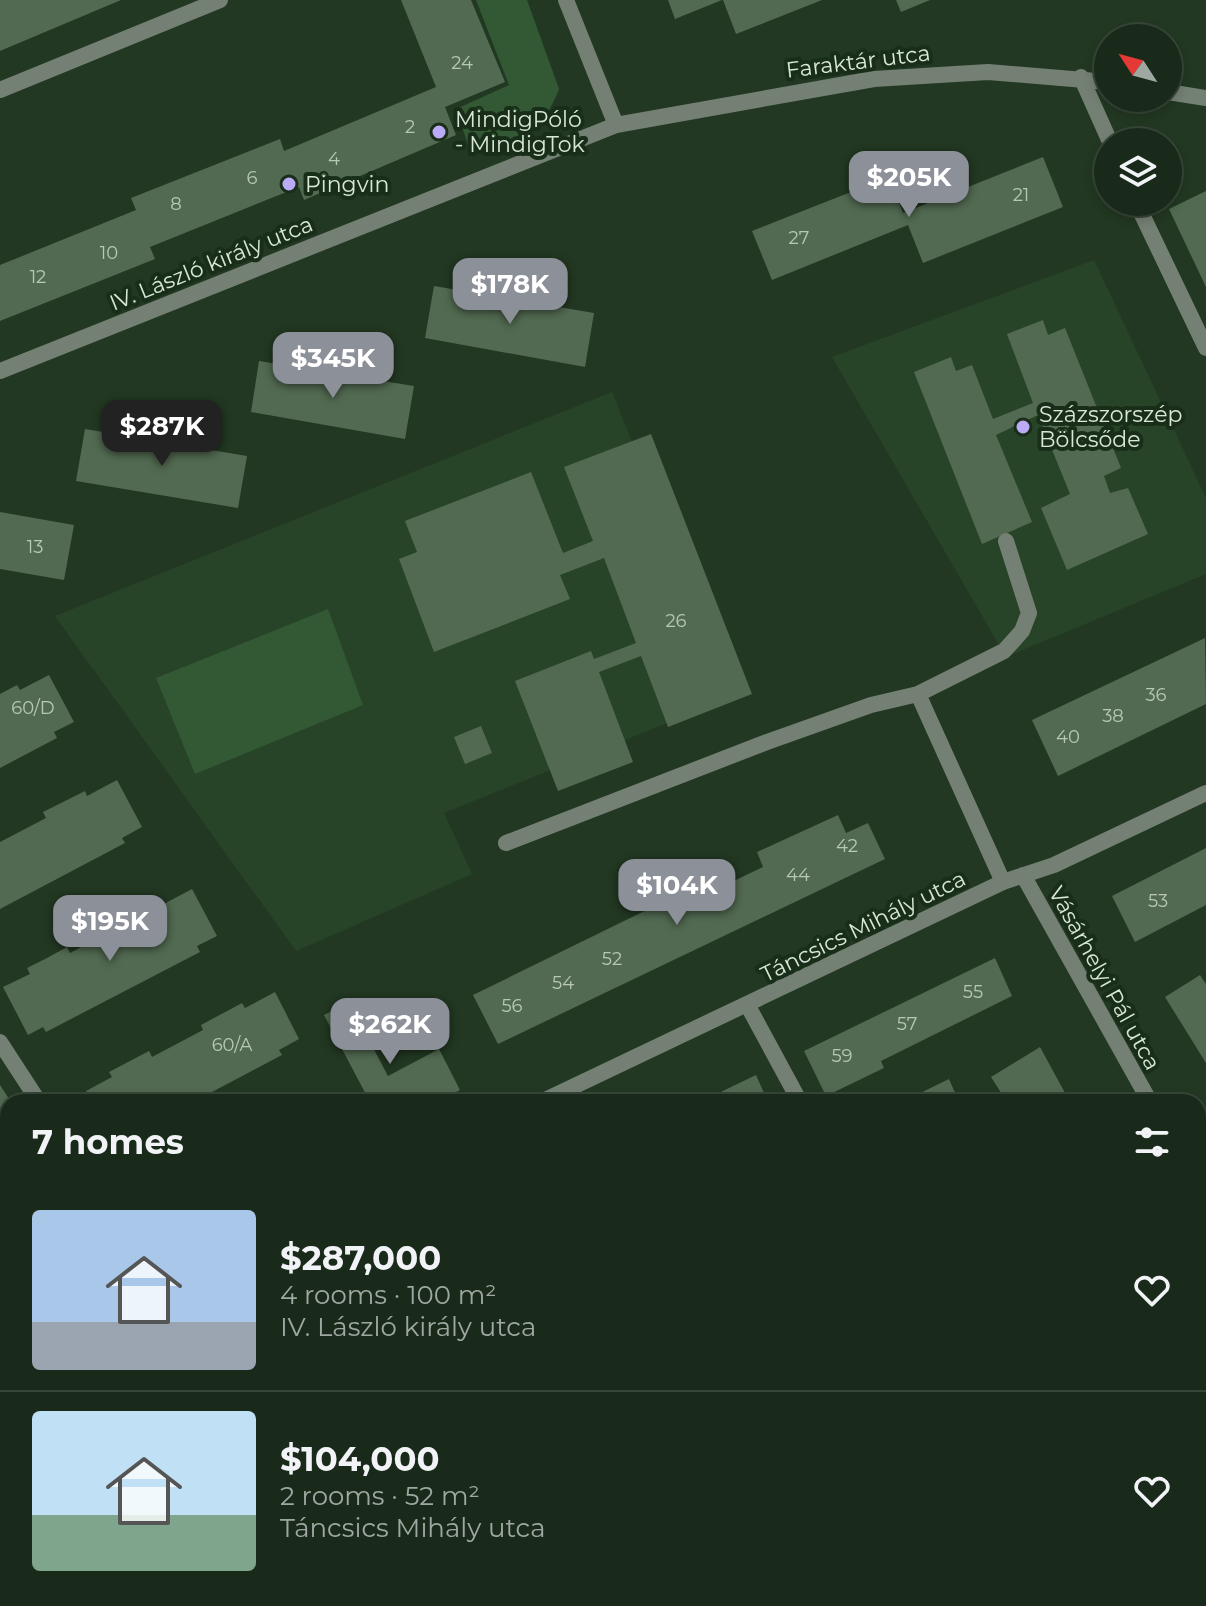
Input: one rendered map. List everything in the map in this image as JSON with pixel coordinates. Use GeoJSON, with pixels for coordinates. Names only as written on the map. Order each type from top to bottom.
{"type":"FeatureCollection","features":[{"type":"Feature","properties":{"kind":"street"},"geometry":{"type":"LineString","coordinates":[[0,90],[220,0]]}},
{"type":"Feature","properties":{"kind":"street"},"geometry":{"type":"LineString","coordinates":[[566,0],[616,125]]}},
{"type":"Feature","properties":{"kind":"street","name":"Faraktár utca"},"geometry":{"type":"LineString","coordinates":[[616,125],[705,106],[874,79],[988,72],[1094,79]]}},
{"type":"Feature","properties":{"kind":"street"},"geometry":{"type":"LineString","coordinates":[[1081,77],[1104,128]]}},
{"type":"Feature","properties":{"kind":"street"},"geometry":{"type":"LineString","coordinates":[[1182,94],[1206,98]]}},
{"type":"Feature","properties":{"kind":"street","name":"IV. László király utca"},"geometry":{"type":"LineString","coordinates":[[0,371],[616,125]]}},
{"type":"Feature","properties":{"kind":"street"},"geometry":{"type":"LineString","coordinates":[[1143,216],[1206,348]]}},
{"type":"Feature","properties":{"kind":"street"},"geometry":{"type":"LineString","coordinates":[[506,843],[767,742],[871,705],[918,694],[1004,651],[1027,624],[1027,600],[1006,541]]}},
{"type":"Feature","properties":{"kind":"street"},"geometry":{"type":"LineString","coordinates":[[918,694],[1003,882]]}},
{"type":"Feature","properties":{"kind":"street","name":"Táncsics Mihály utca"},"geometry":{"type":"LineString","coordinates":[[558,1094],[1003,882],[1054,865],[1206,793]]}},
{"type":"Feature","properties":{"kind":"street","name":"Vásárhelyi Pál utca"},"geometry":{"type":"LineString","coordinates":[[1023,875],[1146,1094]]}},
{"type":"Feature","properties":{"kind":"street"},"geometry":{"type":"LineString","coordinates":[[748,1006],[796,1094]]}},
{"type":"Feature","properties":{"kind":"street"},"geometry":{"type":"LineString","coordinates":[[0,1042],[34,1094]]}},
{"type":"Feature","properties":{"kind":"shaded area"},"geometry":{"type":"Polygon","coordinates":[[[476,0],[527,0],[559,89],[552,105],[535,126],[514,139],[472,156],[456,109],[509,85],[476,0]]]}},
{"type":"Feature","properties":{"kind":"shaded area","name":"Százszorszép Bölcsőde"},"geometry":{"type":"Polygon","coordinates":[[[1094,260],[1206,498],[1206,574],[1006,657],[832,357],[1094,260]]]}},
{"type":"Feature","properties":{"kind":"shaded area"},"geometry":{"type":"Polygon","coordinates":[[[612,392],[734,696],[444,813],[472,874],[296,951],[55,616],[612,392]]]}},
{"type":"Feature","properties":{"kind":"shaded area"},"geometry":{"type":"Polygon","coordinates":[[[328,609],[363,705],[195,774],[156,678],[328,609]]]}},
{"type":"Feature","properties":{"kind":"building"},"geometry":{"type":"Polygon","coordinates":[[[0,0],[121,0],[0,51],[0,0]]]}},
{"type":"Feature","properties":{"kind":"building"},"geometry":{"type":"Polygon","coordinates":[[[401,0],[471,0],[505,82],[445,107],[456,135],[304,200],[299,187],[150,247],[155,259],[0,321],[0,265],[136,210],[131,198],[280,139],[284,151],[436,87],[401,0]]]}},
{"type":"Feature","properties":{"kind":"building"},"geometry":{"type":"Polygon","coordinates":[[[668,0],[722,0],[675,19],[668,0]]]}},
{"type":"Feature","properties":{"kind":"building"},"geometry":{"type":"Polygon","coordinates":[[[723,0],[822,0],[736,34],[723,0]]]}},
{"type":"Feature","properties":{"kind":"building"},"geometry":{"type":"Polygon","coordinates":[[[896,0],[930,0],[901,12],[896,0]]]}},
{"type":"Feature","properties":{"kind":"building"},"geometry":{"type":"Polygon","coordinates":[[[1043,157],[1063,207],[923,263],[908,225],[772,280],[752,231],[889,177],[903,213],[1043,157]]]}},
{"type":"Feature","properties":{"kind":"building"},"geometry":{"type":"Polygon","coordinates":[[[1206,191],[1206,287],[1172,216],[1182,216],[1182,203],[1206,191]]]}},
{"type":"Feature","properties":{"kind":"building"},"geometry":{"type":"Polygon","coordinates":[[[434,286],[594,313],[585,367],[425,338],[434,286]]]}},
{"type":"Feature","properties":{"kind":"building"},"geometry":{"type":"Polygon","coordinates":[[[1043,320],[1048,335],[1065,328],[1121,468],[1104,476],[1110,493],[1128,488],[1148,534],[1067,570],[1041,508],[1070,494],[1038,415],[996,435],[1032,522],[982,544],[914,372],[951,357],[956,371],[972,365],[993,419],[1033,403],[1007,334],[1043,320]]]}},
{"type":"Feature","properties":{"kind":"building"},"geometry":{"type":"Polygon","coordinates":[[[259,361],[414,386],[405,439],[251,412],[259,361]]]}},
{"type":"Feature","properties":{"kind":"building"},"geometry":{"type":"Polygon","coordinates":[[[85,429],[247,456],[238,508],[76,481],[85,429]]]}},
{"type":"Feature","properties":{"kind":"building"},"geometry":{"type":"Polygon","coordinates":[[[651,434],[752,694],[668,727],[641,656],[599,672],[633,762],[558,791],[515,681],[591,651],[594,659],[636,643],[604,558],[560,575],[570,599],[434,652],[399,559],[417,552],[405,521],[531,472],[563,553],[593,541],[564,467],[651,434]]]}},
{"type":"Feature","properties":{"kind":"building"},"geometry":{"type":"Polygon","coordinates":[[[0,512],[74,525],[64,580],[0,569],[0,512]]]}},
{"type":"Feature","properties":{"kind":"building"},"geometry":{"type":"Polygon","coordinates":[[[1205,638],[1206,704],[1058,776],[1032,720],[1205,638]]]}},
{"type":"Feature","properties":{"kind":"building"},"geometry":{"type":"Polygon","coordinates":[[[49,675],[74,722],[54,732],[57,738],[0,768],[0,694],[17,685],[20,690],[49,675]]]}},
{"type":"Feature","properties":{"kind":"building"},"geometry":{"type":"Polygon","coordinates":[[[481,726],[492,753],[465,764],[454,737],[481,726]]]}},
{"type":"Feature","properties":{"kind":"building"},"geometry":{"type":"Polygon","coordinates":[[[117,780],[142,827],[122,838],[125,843],[0,909],[0,842],[46,818],[43,812],[85,791],[87,796],[117,780]]]}},
{"type":"Feature","properties":{"kind":"building"},"geometry":{"type":"Polygon","coordinates":[[[838,815],[846,833],[868,823],[885,859],[498,1044],[473,995],[716,876],[721,887],[763,867],[757,852],[838,815]]]}},
{"type":"Feature","properties":{"kind":"building"},"geometry":{"type":"Polygon","coordinates":[[[1206,848],[1206,905],[1135,942],[1112,896],[1206,848]]]}},
{"type":"Feature","properties":{"kind":"building"},"geometry":{"type":"Polygon","coordinates":[[[192,889],[217,936],[197,946],[200,952],[46,1032],[43,1027],[28,1035],[3,987],[30,974],[27,968],[67,947],[70,953],[121,926],[118,921],[159,900],[162,905],[192,889]]]}},
{"type":"Feature","properties":{"kind":"building"},"geometry":{"type":"Polygon","coordinates":[[[995,958],[1012,996],[881,1061],[884,1068],[830,1094],[825,1094],[804,1051],[995,958]]]}},
{"type":"Feature","properties":{"kind":"building"},"geometry":{"type":"Polygon","coordinates":[[[1200,975],[1206,984],[1206,1063],[1165,997],[1200,975]]]}},
{"type":"Feature","properties":{"kind":"building"},"geometry":{"type":"Polygon","coordinates":[[[275,992],[299,1039],[279,1050],[282,1055],[208,1094],[88,1094],[86,1091],[112,1077],[109,1072],[149,1051],[152,1057],[203,1030],[201,1025],[242,1003],[245,1008],[275,992]]]}},
{"type":"Feature","properties":{"kind":"building"},"geometry":{"type":"Polygon","coordinates":[[[349,1002],[388,1076],[439,1049],[460,1090],[452,1094],[366,1094],[324,1015],[349,1002]]]}},
{"type":"Feature","properties":{"kind":"building"},"geometry":{"type":"Polygon","coordinates":[[[1040,1047],[1066,1094],[1002,1094],[991,1077],[1040,1047]]]}},
{"type":"Feature","properties":{"kind":"building"},"geometry":{"type":"Polygon","coordinates":[[[756,1075],[764,1094],[717,1094],[756,1075]]]}},
{"type":"Feature","properties":{"kind":"building"},"geometry":{"type":"Polygon","coordinates":[[[949,1079],[956,1094],[918,1094],[949,1079]]]}},
{"type":"Feature","properties":{"kind":"place","name":"MindigPóló - MindigTok"},"geometry":{"type":"Point","coordinates":[439,132]}},
{"type":"Feature","properties":{"kind":"place","name":"Pingvin"},"geometry":{"type":"Point","coordinates":[289,184]}},
{"type":"Feature","properties":{"kind":"place","name":"Százszorszép Bölcsőde"},"geometry":{"type":"Point","coordinates":[1023,427]}}]}
